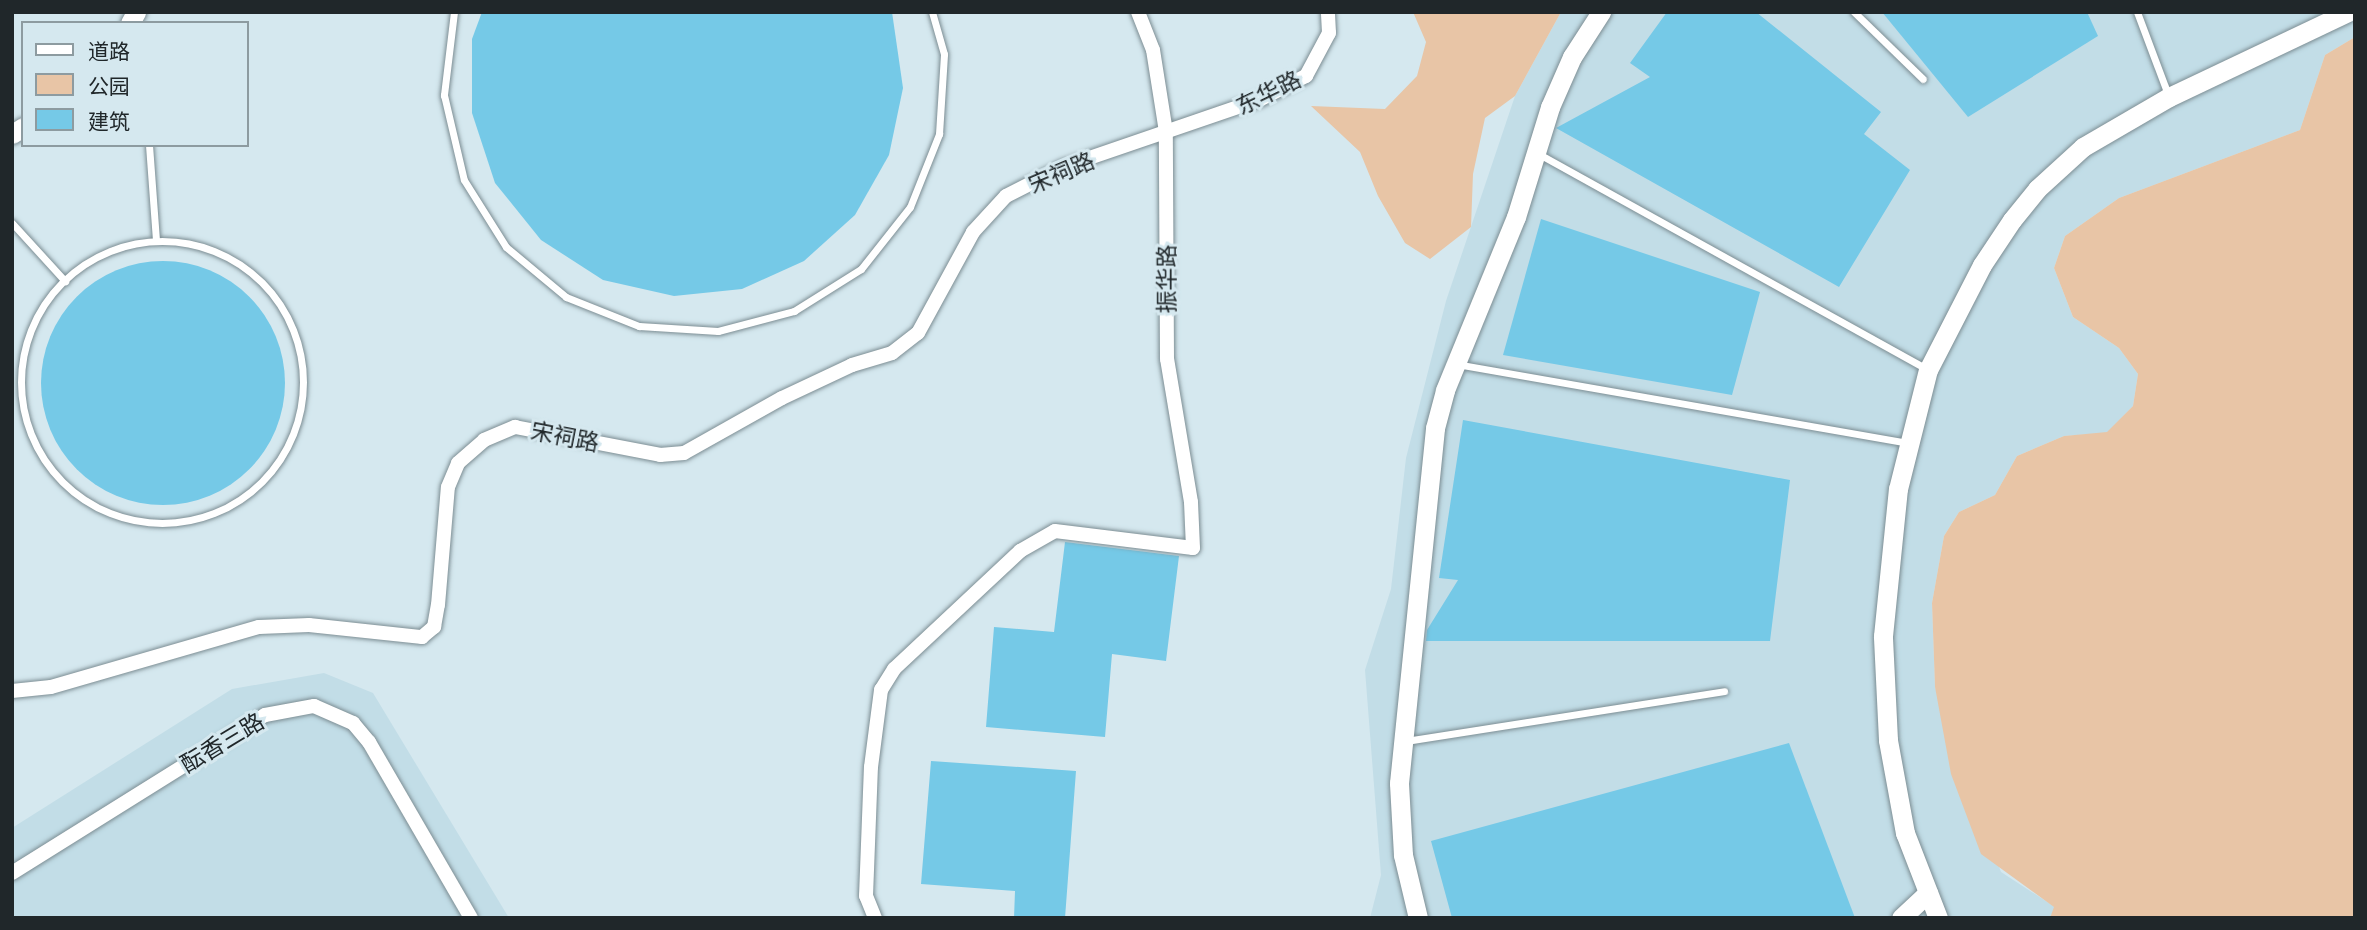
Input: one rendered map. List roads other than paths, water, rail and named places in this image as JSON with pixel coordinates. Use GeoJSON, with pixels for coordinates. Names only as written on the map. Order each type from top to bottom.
{"type":"FeatureCollection","features":[{"type":"Feature","properties":{"kind":"street","name":"振华路"},"geometry":{"type":"LineString","coordinates":[[875,918],[866,896],[871,767],[881,690],[894,669],[1020,551],[1055,531],[1193,548],[1191,502],[1167,359],[1166,132],[1153,50],[1138,12]]}},
{"type":"Feature","properties":{"kind":"street","name":"东华路"},"geometry":{"type":"LineString","coordinates":[[1166,132],[1259,100],[1306,76],[1329,33],[1328,12]]}},
{"type":"Feature","properties":{"kind":"street"},"geometry":{"type":"LineString","coordinates":[[1418,918],[1399,818],[1402,742],[1435,428],[1456,363],[1503,251],[1572,57],[1601,12]]}},
{"type":"Feature","properties":{"kind":"street"},"geometry":{"type":"LineString","coordinates":[[1938,918],[1905,832],[1888,740],[1883,636],[1891,530],[1907,443],[1928,370],[1982,265],[2037,189],[2083,147],[2169,97],[2348,12]]}},
{"type":"Feature","properties":{"kind":"street","name":"宋祠路"},"geometry":{"type":"LineString","coordinates":[[12,691],[51,687],[259,627],[309,625],[422,637],[434,627],[438,606],[448,487],[458,463],[484,439],[515,427],[660,454],[684,453],[806,387],[852,365],[892,353],[918,333],[974,233],[1006,196],[1063,167],[1166,132]]}},
{"type":"Feature","properties":{"kind":"street","name":"酝香三路"},"geometry":{"type":"LineString","coordinates":[[12,873],[265,715],[314,706],[353,723],[369,742],[471,918]]}},
{"type":"Feature","properties":{"kind":"street"},"geometry":{"type":"LineString","coordinates":[[1901,918],[1928,892]]}},
{"type":"Feature","properties":{"kind":"lane"},"geometry":{"type":"LineString","coordinates":[[454,12],[444,95],[464,180],[506,247],[566,297],[639,326],[718,331],[794,311],[850,276],[911,207],[939,134],[944,54],[932,12]]}},
{"type":"Feature","properties":{"kind":"lane"},"geometry":{"type":"LineString","coordinates":[[1854,12],[1923,79]]}},
{"type":"Feature","properties":{"kind":"lane"},"geometry":{"type":"LineString","coordinates":[[2137,12],[2169,97]]}},
{"type":"Feature","properties":{"kind":"lane"},"geometry":{"type":"LineString","coordinates":[[149,147],[156,241]]}},
{"type":"Feature","properties":{"kind":"lane"},"geometry":{"type":"LineString","coordinates":[[1537,153],[1928,370]]}},
{"type":"Feature","properties":{"kind":"lane"},"geometry":{"type":"LineString","coordinates":[[12,223],[65,281]]}},
{"type":"Feature","properties":{"kind":"lane"},"geometry":{"type":"LineString","coordinates":[[174,240],[219,251],[258,276],[287,313],[302,358],[302,405],[287,450],[258,487],[219,513],[173,524],[126,520],[83,500],[49,468],[27,426],[20,379],[29,334],[51,293],[65,281],[96,257],[128,244],[174,240]]}},
{"type":"Feature","properties":{"kind":"lane"},"geometry":{"type":"LineString","coordinates":[[1456,363],[1907,443]]}},
{"type":"Feature","properties":{"kind":"lane"},"geometry":{"type":"LineString","coordinates":[[1402,742],[1724,691]]}}]}
